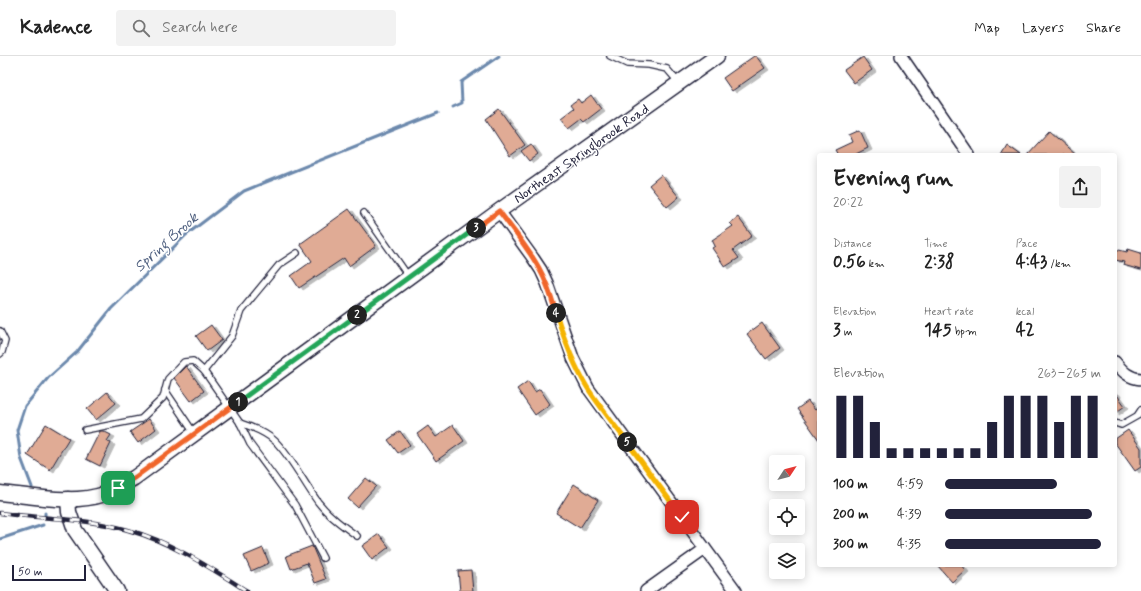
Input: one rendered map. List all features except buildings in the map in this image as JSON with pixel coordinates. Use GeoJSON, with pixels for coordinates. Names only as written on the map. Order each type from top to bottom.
{"type":"FeatureCollection","features":[{"type":"Feature","properties":{"kind":"street","name":"Northeast Springbrook Road"},"geometry":{"type":"LineString","coordinates":[[0,493],[68,499],[106,494],[118,488],[134,478],[499,211],[717,56]]}},
{"type":"Feature","properties":{"kind":"street"},"geometry":{"type":"LineString","coordinates":[[901,56],[969,153]]}},
{"type":"Feature","properties":{"kind":"street"},"geometry":{"type":"LineString","coordinates":[[499,211],[541,270],[573,358],[588,388],[736,591]]}},
{"type":"Feature","properties":{"kind":"street"},"geometry":{"type":"LineString","coordinates":[[1117,364],[1132,378],[1141,379]]}},
{"type":"Feature","properties":{"kind":"street"},"geometry":{"type":"LineString","coordinates":[[68,499],[69,512],[75,530],[117,591]]}},
{"type":"Feature","properties":{"kind":"street"},"geometry":{"type":"LineString","coordinates":[[646,591],[705,549]]}},
{"type":"Feature","properties":{"kind":"lane"},"geometry":{"type":"LineString","coordinates":[[610,56],[627,64],[649,65],[667,69],[679,83]]}},
{"type":"Feature","properties":{"kind":"lane"},"geometry":{"type":"LineString","coordinates":[[364,213],[409,277]]}},
{"type":"Feature","properties":{"kind":"lane"},"geometry":{"type":"LineString","coordinates":[[204,371],[232,336],[241,311],[279,265],[297,253]]}},
{"type":"Feature","properties":{"kind":"lane"},"geometry":{"type":"LineString","coordinates":[[0,331],[5,341],[0,354]]}},
{"type":"Feature","properties":{"kind":"lane"},"geometry":{"type":"LineString","coordinates":[[85,430],[141,419],[162,398],[168,379],[184,362],[193,361],[204,371],[230,407],[250,444],[296,505],[323,558]]}},
{"type":"Feature","properties":{"kind":"lane"},"geometry":{"type":"LineString","coordinates":[[165,390],[194,434]]}},
{"type":"Feature","properties":{"kind":"lane"},"geometry":{"type":"LineString","coordinates":[[1117,424],[1121,425],[1137,416],[1141,410]]}},
{"type":"Feature","properties":{"kind":"lane"},"geometry":{"type":"LineString","coordinates":[[240,423],[258,429],[275,441],[293,464],[318,502],[334,520],[357,536]]}},
{"type":"Feature","properties":{"kind":"waterway","name":"Spring Brook"},"geometry":{"type":"LineString","coordinates":[[453,107],[462,103],[461,82],[499,56]]}},
{"type":"Feature","properties":{"kind":"waterway","name":"Spring Brook"},"geometry":{"type":"LineString","coordinates":[[32,487],[21,458],[17,430],[25,406],[48,378],[77,352],[111,309],[186,235],[244,191],[438,113]]}},
{"type":"Feature","properties":{"kind":"waterway","name":"Spring Brook"},"geometry":{"type":"LineString","coordinates":[[0,539],[43,525]]}},
{"type":"Feature","properties":{"kind":"railway"},"geometry":{"type":"LineString","coordinates":[[0,513],[97,523],[144,535],[175,548],[247,591]]}},
{"type":"Feature","properties":{"kind":"route"},"geometry":{"type":"LineString","coordinates":[[118,488],[134,478],[499,211],[541,270],[547,283],[566,342],[579,373],[588,388],[682,517]]}}]}
